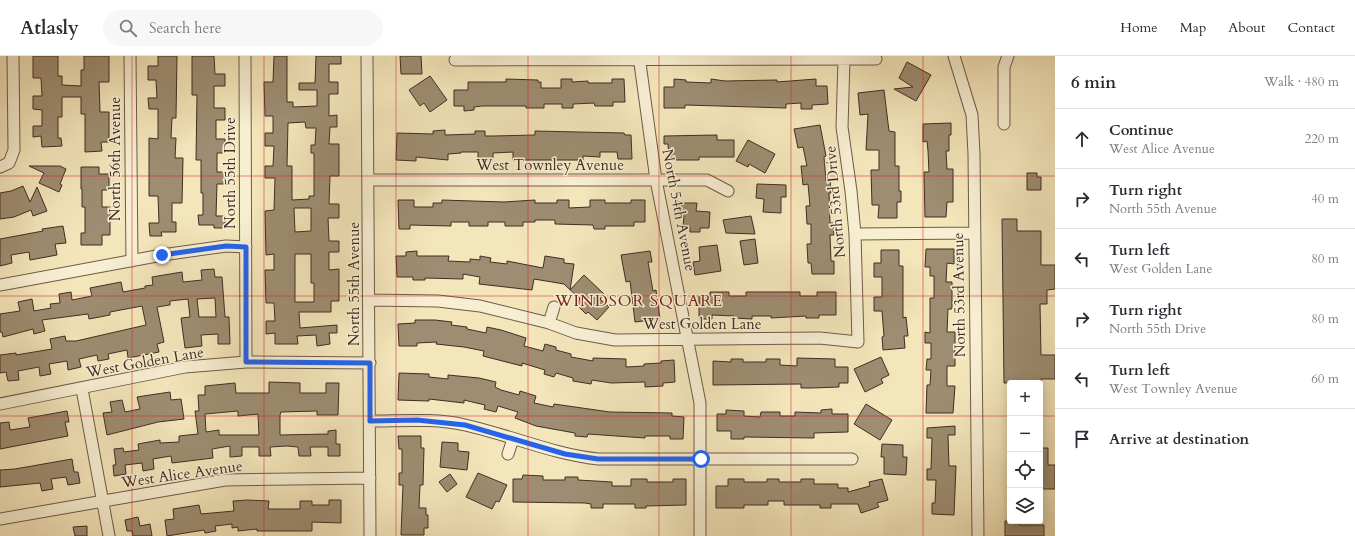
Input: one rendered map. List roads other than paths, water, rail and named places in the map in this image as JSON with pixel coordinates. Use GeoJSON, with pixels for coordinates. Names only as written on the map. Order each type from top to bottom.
{"type":"FeatureCollection","features":[{"type":"Feature","properties":{"kind":"street"},"geometry":{"type":"LineString","coordinates":[[4,165],[14,150],[13,56]]}},
{"type":"Feature","properties":{"kind":"street","name":"North 56th Avenue"},"geometry":{"type":"LineString","coordinates":[[130,56],[132,261]]}},
{"type":"Feature","properties":{"kind":"street","name":"North 55th Drive"},"geometry":{"type":"LineString","coordinates":[[245,56],[246,362]]}},
{"type":"Feature","properties":{"kind":"street","name":"North 55th Avenue"},"geometry":{"type":"LineString","coordinates":[[367,56],[369,180],[370,536]]}},
{"type":"Feature","properties":{"kind":"street","name":"North 53rd Avenue"},"geometry":{"type":"LineString","coordinates":[[954,56],[972,115],[974,154],[978,536]]}},
{"type":"Feature","properties":{"kind":"street"},"geometry":{"type":"LineString","coordinates":[[1004,124],[1004,66],[1008,56]]}},
{"type":"Feature","properties":{"kind":"street"},"geometry":{"type":"LineString","coordinates":[[455,60],[639,58],[876,59]]}},
{"type":"Feature","properties":{"kind":"street","name":"North 54th Avenue"},"geometry":{"type":"LineString","coordinates":[[639,58],[656,180],[700,404],[700,536]]}},
{"type":"Feature","properties":{"kind":"street","name":"North 53rd Drive"},"geometry":{"type":"LineString","coordinates":[[844,60],[842,127],[851,191],[855,234],[858,342]]}},
{"type":"Feature","properties":{"kind":"street","name":"West Townley Avenue"},"geometry":{"type":"LineString","coordinates":[[369,180],[707,180],[728,191]]}},
{"type":"Feature","properties":{"kind":"street"},"geometry":{"type":"LineString","coordinates":[[855,234],[974,233]]}},
{"type":"Feature","properties":{"kind":"street"},"geometry":{"type":"LineString","coordinates":[[0,285],[162,255],[226,246],[246,247]]}},
{"type":"Feature","properties":{"kind":"street","name":"West Golden Lane"},"geometry":{"type":"LineString","coordinates":[[369,300],[438,301],[480,306],[549,323],[576,333],[599,338],[820,338],[858,342]]}},
{"type":"Feature","properties":{"kind":"street"},"geometry":{"type":"LineString","coordinates":[[549,323],[554,306]]}},
{"type":"Feature","properties":{"kind":"street","name":"West Golden Lane"},"geometry":{"type":"LineString","coordinates":[[0,404],[82,389],[185,367],[246,362],[370,363]]}},
{"type":"Feature","properties":{"kind":"street"},"geometry":{"type":"LineString","coordinates":[[82,389],[109,536]]}},
{"type":"Feature","properties":{"kind":"street"},"geometry":{"type":"LineString","coordinates":[[370,421],[445,422],[465,425],[565,454],[598,459],[852,459]]}},
{"type":"Feature","properties":{"kind":"street"},"geometry":{"type":"LineString","coordinates":[[508,454],[513,439]]}},
{"type":"Feature","properties":{"kind":"street","name":"West Alice Avenue"},"geometry":{"type":"LineString","coordinates":[[0,519],[225,480],[370,478]]}},
{"type":"Feature","properties":{"kind":"district","name":"WINDSOR SQUARE"},"geometry":{"type":"Point","coordinates":[639,300]}}]}
